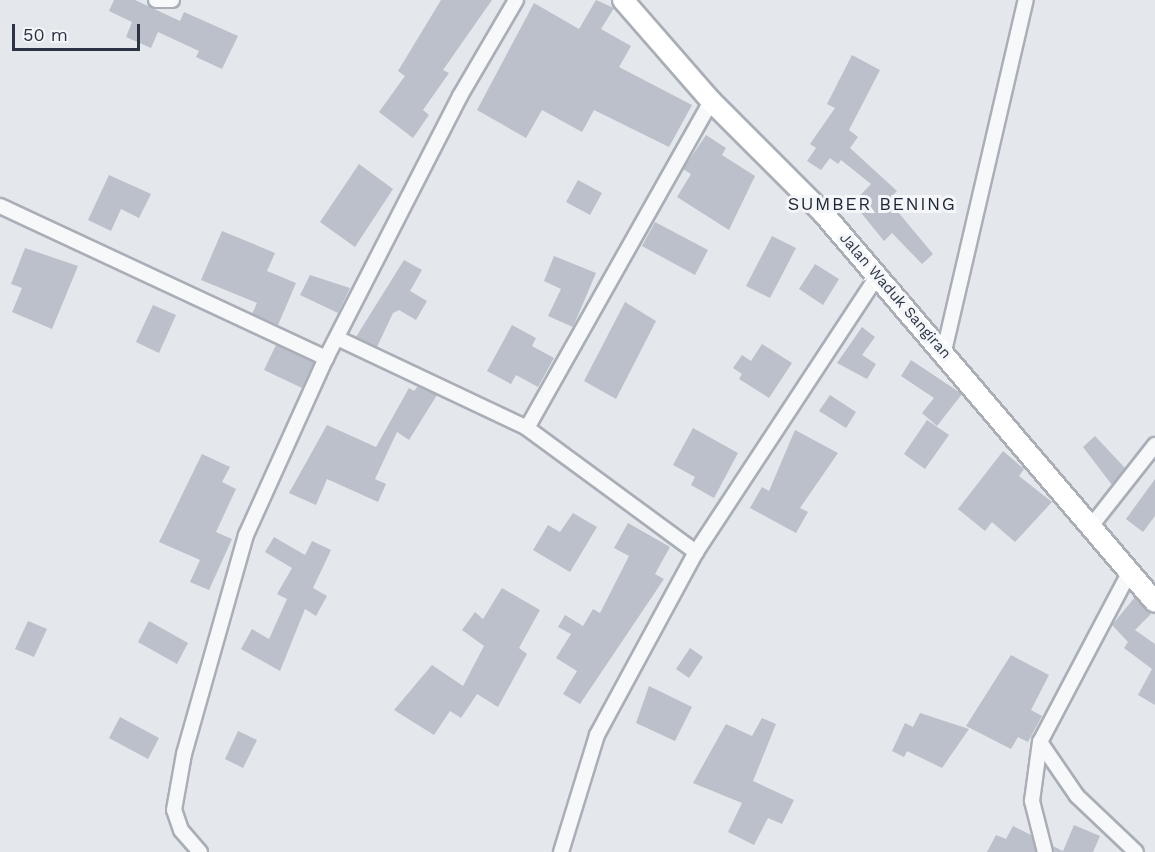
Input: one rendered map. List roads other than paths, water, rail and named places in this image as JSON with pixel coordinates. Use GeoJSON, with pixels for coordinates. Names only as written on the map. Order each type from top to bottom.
{"type":"FeatureCollection","features":[{"type":"Feature","properties":{"kind":"street"},"geometry":{"type":"LineString","coordinates":[[156,0],[172,0]]}},
{"type":"Feature","properties":{"kind":"street"},"geometry":{"type":"LineString","coordinates":[[200,852],[180,830],[174,810],[184,754],[246,535],[326,358],[460,96],[516,0]]}},
{"type":"Feature","properties":{"kind":"street","name":"Jalan Waduk Sangiran"},"geometry":{"type":"LineString","coordinates":[[623,0],[711,101],[823,213],[876,278],[944,351],[1092,525],[1128,573],[1155,602]]}},
{"type":"Feature","properties":{"kind":"street"},"geometry":{"type":"LineString","coordinates":[[944,351],[1026,0]]}},
{"type":"Feature","properties":{"kind":"street"},"geometry":{"type":"LineString","coordinates":[[527,428],[711,101]]}},
{"type":"Feature","properties":{"kind":"street"},"geometry":{"type":"LineString","coordinates":[[0,206],[326,358]]}},
{"type":"Feature","properties":{"kind":"street"},"geometry":{"type":"LineString","coordinates":[[561,852],[597,735],[696,552],[876,278]]}},
{"type":"Feature","properties":{"kind":"street"},"geometry":{"type":"LineString","coordinates":[[337,338],[527,428],[696,552]]}},
{"type":"Feature","properties":{"kind":"street"},"geometry":{"type":"LineString","coordinates":[[1092,525],[1155,445]]}},
{"type":"Feature","properties":{"kind":"street"},"geometry":{"type":"LineString","coordinates":[[1045,852],[1032,808],[1040,742],[1128,573]]}},
{"type":"Feature","properties":{"kind":"street"},"geometry":{"type":"LineString","coordinates":[[1040,742],[1077,796],[1136,852]]}},
{"type":"Feature","properties":{"kind":"district","name":"SUMBER BENING"},"geometry":{"type":"Point","coordinates":[872,204]}}]}
